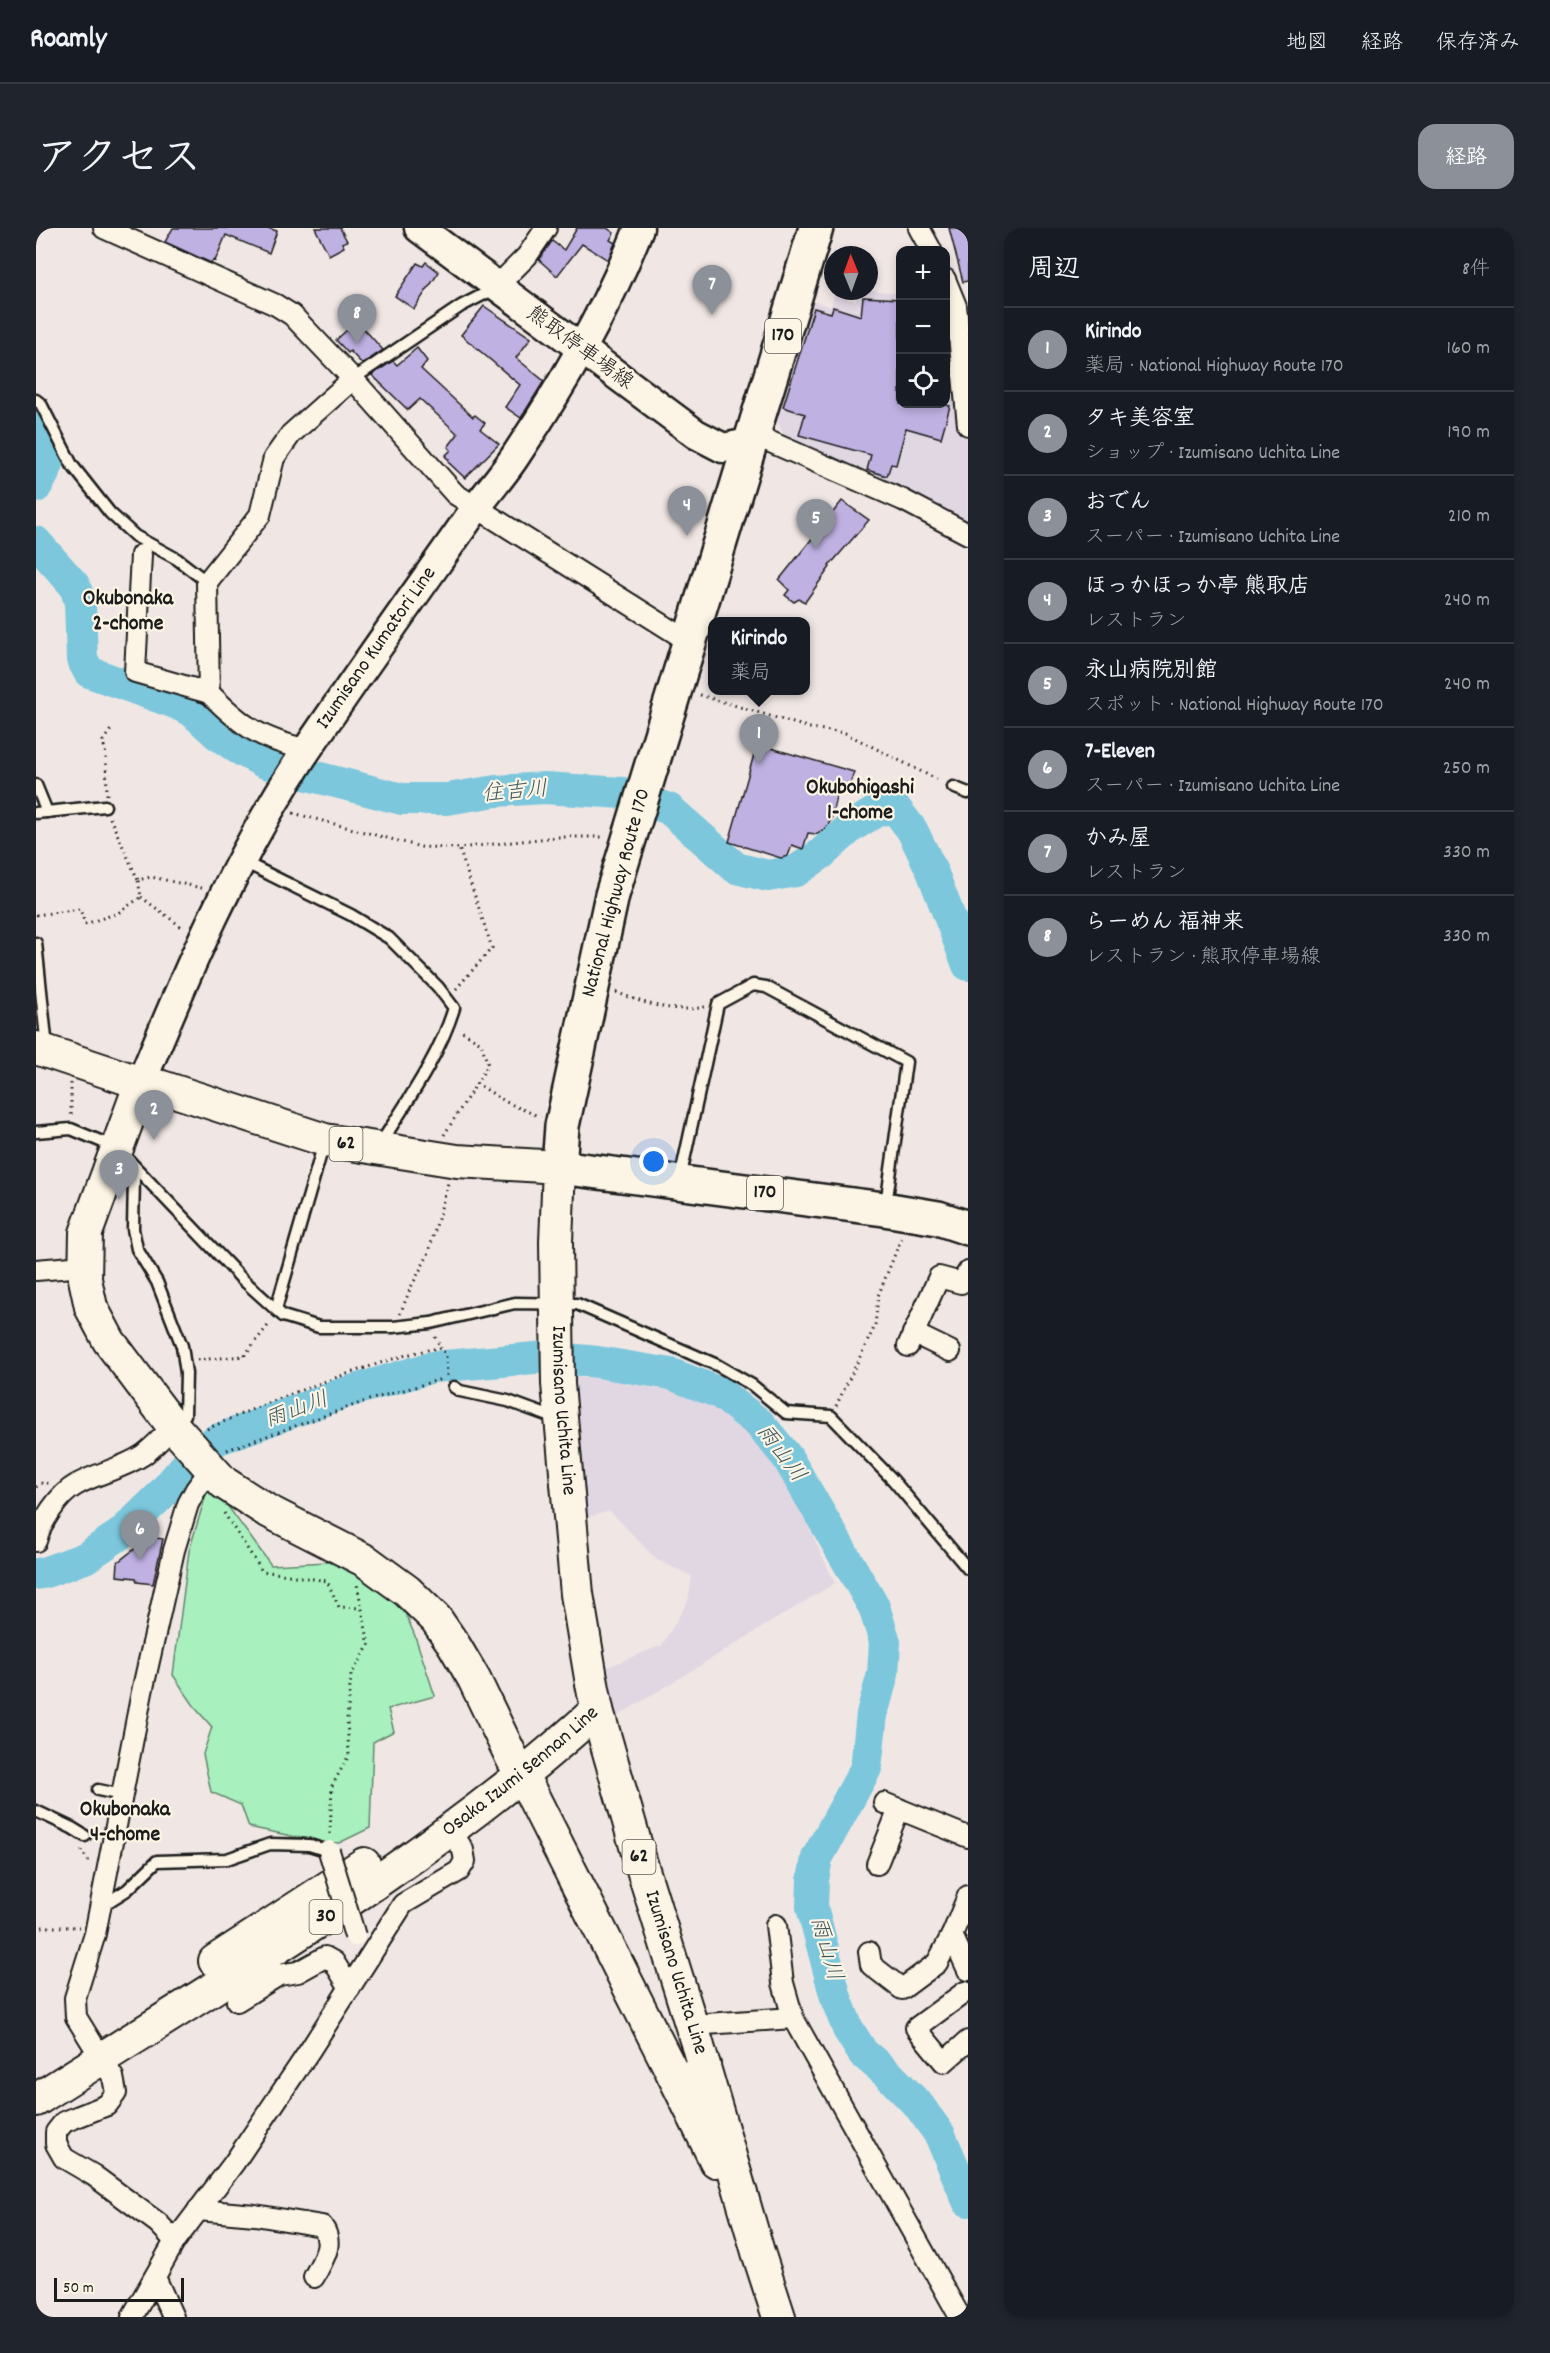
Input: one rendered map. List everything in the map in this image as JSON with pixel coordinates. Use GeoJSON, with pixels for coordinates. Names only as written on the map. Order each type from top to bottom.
{"type":"FeatureCollection","features":[{"type":"Feature","properties":{"kind":"highway","name":"National Highway Route 170"},"geometry":{"type":"LineString","coordinates":[[560,1167],[562,1126],[612,895],[816,228]]}},
{"type":"Feature","properties":{"kind":"highway","name":"170"},"geometry":{"type":"LineString","coordinates":[[560,1167],[898,1211],[938,1218],[968,1228]]}},
{"type":"Feature","properties":{"kind":"main road","name":"熊取停車場線"},"geometry":{"type":"LineString","coordinates":[[419,228],[696,434],[723,448],[749,443]]}},
{"type":"Feature","properties":{"kind":"main road","name":"Izumisano Kumatori Line"},"geometry":{"type":"LineString","coordinates":[[141,1083],[224,895],[271,808],[305,754],[476,508],[518,453],[581,350],[639,228]]}},
{"type":"Feature","properties":{"kind":"main road","name":"62"},"geometry":{"type":"LineString","coordinates":[[53,1053],[307,1136],[440,1159],[560,1167]]}},
{"type":"Feature","properties":{"kind":"main road","name":"Izumisano Uchita Line"},"geometry":{"type":"LineString","coordinates":[[141,1083],[127,1159],[86,1233],[84,1266],[91,1307],[109,1341],[194,1452],[224,1483],[266,1510],[366,1561],[407,1591],[436,1619],[474,1679],[673,2074],[685,2079],[697,2078],[704,2065]]}},
{"type":"Feature","properties":{"kind":"main road","name":"Izumisano Uchita Line"},"geometry":{"type":"LineString","coordinates":[[560,1167],[556,1242],[558,1384],[577,1594],[597,1710],[640,1860],[779,2317]]}},
{"type":"Feature","properties":{"kind":"main road","name":"Osaka Izumi Sennan Line"},"geometry":{"type":"LineString","coordinates":[[36,2100],[94,2050],[359,1868],[517,1768],[597,1710]]}},
{"type":"Feature","properties":{"kind":"main road","name":"Osaka Izumi Sennan Line"},"geometry":{"type":"LineString","coordinates":[[36,2074],[94,2050],[320,1921],[451,1830],[517,1768]]}},
{"type":"Feature","properties":{"kind":"main road","name":"62"},"geometry":{"type":"LineString","coordinates":[[673,2074],[758,2252]]}},
{"type":"Feature","properties":{"kind":"street"},"geometry":{"type":"LineString","coordinates":[[104,228],[276,305],[292,315],[353,379],[455,494],[690,642]]}},
{"type":"Feature","properties":{"kind":"street"},"geometry":{"type":"LineString","coordinates":[[496,287],[526,256],[546,228]]}},
{"type":"Feature","properties":{"kind":"street"},"geometry":{"type":"LineString","coordinates":[[919,228],[929,246]]}},
{"type":"Feature","properties":{"kind":"street"},"geometry":{"type":"LineString","coordinates":[[950,291],[956,306],[968,425]]}},
{"type":"Feature","properties":{"kind":"street"},"geometry":{"type":"LineString","coordinates":[[209,693],[207,582],[260,514],[274,458],[291,434],[353,379]]}},
{"type":"Feature","properties":{"kind":"street"},"geometry":{"type":"LineString","coordinates":[[749,443],[766,440],[903,500],[968,534]]}},
{"type":"Feature","properties":{"kind":"street"},"geometry":{"type":"LineString","coordinates":[[141,555],[135,672],[209,693],[236,720],[255,733],[305,754]]}},
{"type":"Feature","properties":{"kind":"street"},"geometry":{"type":"LineString","coordinates":[[36,1270],[84,1266]]}},
{"type":"Feature","properties":{"kind":"street"},"geometry":{"type":"LineString","coordinates":[[950,1351],[910,1339],[939,1277],[961,1283],[968,1272]]}},
{"type":"Feature","properties":{"kind":"street"},"geometry":{"type":"LineString","coordinates":[[36,1540],[39,1531],[57,1503],[75,1486],[111,1472],[143,1455],[194,1452],[188,1504],[174,1550],[142,1692],[95,1934],[75,1998],[76,2018],[113,2077],[116,2093],[107,2105],[64,2122],[56,2132],[56,2144],[63,2158],[93,2175],[158,2223],[176,2241]]}},
{"type":"Feature","properties":{"kind":"street"},"geometry":{"type":"LineString","coordinates":[[877,1864],[891,1806],[968,1837]]}},
{"type":"Feature","properties":{"kind":"street"},"geometry":{"type":"LineString","coordinates":[[132,2317],[176,2241],[234,2163],[404,1904],[459,1871],[465,1861],[463,1850],[451,1830]]}},
{"type":"Feature","properties":{"kind":"street"},"geometry":{"type":"LineString","coordinates":[[329,1851],[356,1936],[360,1943],[374,1951]]}},
{"type":"Feature","properties":{"kind":"street"},"geometry":{"type":"LineString","coordinates":[[868,1952],[871,1965],[902,1989],[937,1963],[952,1935],[968,1896]]}},
{"type":"Feature","properties":{"kind":"street"},"geometry":{"type":"LineString","coordinates":[[776,1925],[783,1983],[793,2018],[960,2317]]}},
{"type":"Feature","properties":{"kind":"street"},"geometry":{"type":"LineString","coordinates":[[952,1935],[968,1970]]}},
{"type":"Feature","properties":{"kind":"street"},"geometry":{"type":"LineString","coordinates":[[237,2001],[279,1975],[297,1972],[325,1957],[334,1962],[350,1988]]}},
{"type":"Feature","properties":{"kind":"street"},"geometry":{"type":"LineString","coordinates":[[967,1990],[916,2028],[944,2062],[968,2041]]}},
{"type":"Feature","properties":{"kind":"street"},"geometry":{"type":"LineString","coordinates":[[692,2025],[793,2018]]}},
{"type":"Feature","properties":{"kind":"street"},"geometry":{"type":"LineString","coordinates":[[198,2210],[255,2215],[322,2226],[329,2241],[327,2252],[314,2277]]}},
{"type":"Feature","properties":{"kind":"street"},"geometry":{"type":"LineString","coordinates":[[155,2277],[174,2317]]}},
{"type":"Feature","properties":{"kind":"lane"},"geometry":{"type":"LineString","coordinates":[[353,379],[461,306],[496,287]]}},
{"type":"Feature","properties":{"kind":"lane"},"geometry":{"type":"LineString","coordinates":[[36,400],[41,404],[72,465],[110,513],[135,536],[177,559],[207,582]]}},
{"type":"Feature","properties":{"kind":"lane"},"geometry":{"type":"LineString","coordinates":[[36,785],[41,812],[105,806]]}},
{"type":"Feature","properties":{"kind":"lane"},"geometry":{"type":"LineString","coordinates":[[953,787],[968,793]]}},
{"type":"Feature","properties":{"kind":"lane"},"geometry":{"type":"LineString","coordinates":[[241,861],[351,915],[388,938],[454,1008],[449,1024],[424,1073],[377,1149]]}},
{"type":"Feature","properties":{"kind":"lane"},"geometry":{"type":"LineString","coordinates":[[36,944],[53,1053]]}},
{"type":"Feature","properties":{"kind":"lane"},"geometry":{"type":"LineString","coordinates":[[680,1182],[718,1004],[753,985],[766,987],[906,1062],[888,1191],[898,1211]]}},
{"type":"Feature","properties":{"kind":"lane"},"geometry":{"type":"LineString","coordinates":[[36,1132],[71,1129],[127,1159],[241,1278],[283,1316],[319,1327],[397,1326],[431,1323],[515,1303],[577,1304],[717,1365],[752,1385],[786,1413],[831,1416],[892,1480],[968,1569]]}},
{"type":"Feature","properties":{"kind":"lane"},"geometry":{"type":"LineString","coordinates":[[277,1310],[325,1140]]}},
{"type":"Feature","properties":{"kind":"lane"},"geometry":{"type":"LineString","coordinates":[[127,1159],[134,1176],[133,1229],[137,1249],[157,1282],[182,1346],[185,1415],[194,1452]]}},
{"type":"Feature","properties":{"kind":"lane"},"geometry":{"type":"LineString","coordinates":[[450,1383],[460,1391],[508,1401],[549,1416],[561,1416]]}},
{"type":"Feature","properties":{"kind":"lane"},"geometry":{"type":"LineString","coordinates":[[98,1790],[122,1795]]}},
{"type":"Feature","properties":{"kind":"lane"},"geometry":{"type":"LineString","coordinates":[[36,1811],[85,1836]]}},
{"type":"Feature","properties":{"kind":"lane"},"geometry":{"type":"LineString","coordinates":[[100,1907],[127,1890],[157,1861],[227,1859],[270,1844],[309,1845],[329,1851]]}},
{"type":"Feature","properties":{"kind":"path"},"geometry":{"type":"LineString","coordinates":[[676,688],[810,728],[845,733],[953,787]]}},
{"type":"Feature","properties":{"kind":"path"},"geometry":{"type":"LineString","coordinates":[[112,728],[103,741],[108,799],[105,806],[138,880],[141,897],[202,942]]}},
{"type":"Feature","properties":{"kind":"path"},"geometry":{"type":"LineString","coordinates":[[271,808],[421,847],[459,848],[633,828]]}},
{"type":"Feature","properties":{"kind":"path"},"geometry":{"type":"LineString","coordinates":[[446,998],[464,983],[492,948],[459,848]]}},
{"type":"Feature","properties":{"kind":"path"},"geometry":{"type":"LineString","coordinates":[[138,880],[151,876],[224,895]]}},
{"type":"Feature","properties":{"kind":"path"},"geometry":{"type":"LineString","coordinates":[[36,915],[80,909],[85,924],[118,914],[141,897]]}},
{"type":"Feature","properties":{"kind":"path"},"geometry":{"type":"LineString","coordinates":[[593,979],[617,992],[657,1006],[679,1010],[718,1004]]}},
{"type":"Feature","properties":{"kind":"path"},"geometry":{"type":"LineString","coordinates":[[397,1326],[403,1304],[428,1255],[450,1173],[440,1159],[476,1083],[488,1065],[480,1043],[449,1024]]}},
{"type":"Feature","properties":{"kind":"path"},"geometry":{"type":"LineString","coordinates":[[53,1053],[71,1085],[71,1129]]}},
{"type":"Feature","properties":{"kind":"path"},"geometry":{"type":"LineString","coordinates":[[476,1083],[506,1102],[562,1126]]}},
{"type":"Feature","properties":{"kind":"path"},"geometry":{"type":"LineString","coordinates":[[831,1416],[875,1326],[878,1296],[890,1263],[898,1211]]}},
{"type":"Feature","properties":{"kind":"path"},"geometry":{"type":"LineString","coordinates":[[184,1361],[244,1356],[277,1310]]}},
{"type":"Feature","properties":{"kind":"path"},"geometry":{"type":"LineString","coordinates":[[441,1348],[445,1352],[450,1383],[369,1400],[219,1453],[194,1452],[283,1396],[333,1378],[433,1349],[441,1348]]}},
{"type":"Feature","properties":{"kind":"path"},"geometry":{"type":"LineString","coordinates":[[194,1452],[231,1526],[262,1571],[327,1581],[339,1607],[362,1608]]}},
{"type":"Feature","properties":{"kind":"path"},"geometry":{"type":"LineString","coordinates":[[329,1851],[332,1786],[349,1755],[347,1719],[351,1675],[369,1645],[355,1574]]}},
{"type":"Feature","properties":{"kind":"path"},"geometry":{"type":"LineString","coordinates":[[36,1927],[84,1927],[95,1934]]}},
{"type":"Feature","properties":{"kind":"shaded area"},"geometry":{"type":"Polygon","coordinates":[[[878,291],[896,293],[896,408],[950,408],[950,328],[961,412],[968,440],[968,524],[792,442],[783,434],[777,421],[813,301],[831,307],[833,300],[878,300],[878,291]]]}},
{"type":"Feature","properties":{"kind":"shaded area"},"geometry":{"type":"Polygon","coordinates":[[[575,1377],[662,1383],[719,1408],[757,1441],[798,1504],[835,1583],[616,1717],[607,1667],[662,1645],[688,1601],[692,1576],[657,1560],[610,1511],[584,1518],[575,1377]]]}},
{"type":"Feature","properties":{"kind":"green space"},"geometry":{"type":"Polygon","coordinates":[[[207,1491],[221,1497],[271,1565],[328,1562],[353,1567],[401,1603],[415,1636],[435,1696],[388,1709],[394,1731],[373,1742],[370,1828],[339,1843],[320,1842],[249,1827],[241,1805],[211,1792],[203,1754],[212,1727],[197,1710],[173,1675],[189,1551],[207,1491]]]}},
{"type":"Feature","properties":{"kind":"building"},"geometry":{"type":"Polygon","coordinates":[[[173,228],[268,228],[277,231],[269,253],[226,235],[215,261],[211,263],[165,242],[173,228]]]}},
{"type":"Feature","properties":{"kind":"building"},"geometry":{"type":"Polygon","coordinates":[[[315,228],[340,228],[347,241],[342,243],[344,247],[329,255],[315,228]]]}},
{"type":"Feature","properties":{"kind":"building"},"geometry":{"type":"Polygon","coordinates":[[[577,228],[607,228],[614,233],[610,240],[615,243],[608,260],[582,244],[557,276],[539,260],[552,241],[564,250],[577,228]]]}},
{"type":"Feature","properties":{"kind":"building"},"geometry":{"type":"Polygon","coordinates":[[[949,228],[968,228],[968,281],[963,282],[949,228]]]}},
{"type":"Feature","properties":{"kind":"building"},"geometry":{"type":"Polygon","coordinates":[[[426,262],[439,272],[414,309],[395,296],[417,263],[423,266],[426,262]]]}},
{"type":"Feature","properties":{"kind":"building"},"geometry":{"type":"Polygon","coordinates":[[[896,299],[896,408],[949,408],[941,438],[906,428],[896,465],[891,464],[887,476],[867,470],[871,455],[799,435],[805,414],[783,407],[814,308],[831,313],[833,307],[861,316],[863,300],[896,299]]]}},
{"type":"Feature","properties":{"kind":"building"},"geometry":{"type":"Polygon","coordinates":[[[484,306],[531,338],[516,358],[544,381],[521,418],[505,407],[520,385],[461,335],[484,306]]]}},
{"type":"Feature","properties":{"kind":"building"},"geometry":{"type":"Polygon","coordinates":[[[358,322],[383,350],[362,364],[336,340],[358,322]]]}},
{"type":"Feature","properties":{"kind":"building"},"geometry":{"type":"Polygon","coordinates":[[[417,348],[427,361],[421,369],[473,417],[475,415],[485,423],[480,429],[499,444],[465,478],[448,462],[445,456],[451,450],[448,447],[458,434],[420,399],[408,410],[372,375],[393,361],[397,365],[417,348]]]}},
{"type":"Feature","properties":{"kind":"building"},"geometry":{"type":"Polygon","coordinates":[[[842,501],[869,520],[829,566],[805,602],[799,599],[794,602],[785,595],[789,590],[779,580],[842,501]]]}},
{"type":"Feature","properties":{"kind":"building"},"geometry":{"type":"Polygon","coordinates":[[[757,744],[854,772],[849,789],[838,787],[831,820],[826,828],[816,834],[808,833],[803,849],[792,845],[788,856],[781,858],[729,842],[757,744]]]}},
{"type":"Feature","properties":{"kind":"building"},"geometry":{"type":"Polygon","coordinates":[[[150,1537],[163,1539],[153,1584],[137,1582],[136,1578],[117,1576],[118,1562],[150,1537]]]}},
{"type":"Feature","properties":{"kind":"waterway","name":"住吉川"},"geometry":{"type":"LineString","coordinates":[[36,419],[50,445],[49,461],[36,487]]}},
{"type":"Feature","properties":{"kind":"waterway","name":"住吉川"},"geometry":{"type":"LineString","coordinates":[[36,542],[75,586],[80,603],[82,659],[89,672],[192,711],[216,733],[239,749],[263,762],[281,768],[402,799],[447,799],[496,791],[544,788],[623,793],[669,809],[736,868],[768,876],[796,871],[821,854],[851,827],[878,810],[895,808],[912,830],[932,871],[968,965]]}},
{"type":"Feature","properties":{"kind":"waterway","name":"雨山川"},"geometry":{"type":"LineString","coordinates":[[36,1574],[85,1558],[122,1533],[160,1496],[189,1462],[216,1440],[341,1394],[433,1367],[546,1357],[598,1362],[671,1374],[720,1393],[760,1424],[787,1457],[874,1607],[885,1642],[883,1674],[872,1714],[866,1768],[817,1858],[812,1907],[836,1998],[848,2029],[863,2053],[890,2076],[920,2107],[940,2135],[968,2201]]}},
{"type":"Feature","properties":{"kind":"place","name":"かみ屋"},"geometry":{"type":"Point","coordinates":[712,315]}},
{"type":"Feature","properties":{"kind":"place","name":"らーめん 福神来"},"geometry":{"type":"Point","coordinates":[357,344]}},
{"type":"Feature","properties":{"kind":"place","name":"ほっかほっか亭 熊取店"},"geometry":{"type":"Point","coordinates":[687,536]}},
{"type":"Feature","properties":{"kind":"place","name":"永山病院別館"},"geometry":{"type":"Point","coordinates":[816,549]}},
{"type":"Feature","properties":{"kind":"place","name":"Kirindo"},"geometry":{"type":"Point","coordinates":[759,764]}},
{"type":"Feature","properties":{"kind":"place","name":"タキ美容室"},"geometry":{"type":"Point","coordinates":[154,1140]}},
{"type":"Feature","properties":{"kind":"place","name":"おでん"},"geometry":{"type":"Point","coordinates":[119,1200]}},
{"type":"Feature","properties":{"kind":"place","name":"7-Eleven"},"geometry":{"type":"Point","coordinates":[140,1560]}},
{"type":"Feature","properties":{"kind":"district","name":"Okubonaka 2-chome"},"geometry":{"type":"Point","coordinates":[128,612]}},
{"type":"Feature","properties":{"kind":"district","name":"Okubohigashi 1-chome"},"geometry":{"type":"Point","coordinates":[860,800]}},
{"type":"Feature","properties":{"kind":"district","name":"Okubonaka 4-chome"},"geometry":{"type":"Point","coordinates":[125,1823]}}]}
